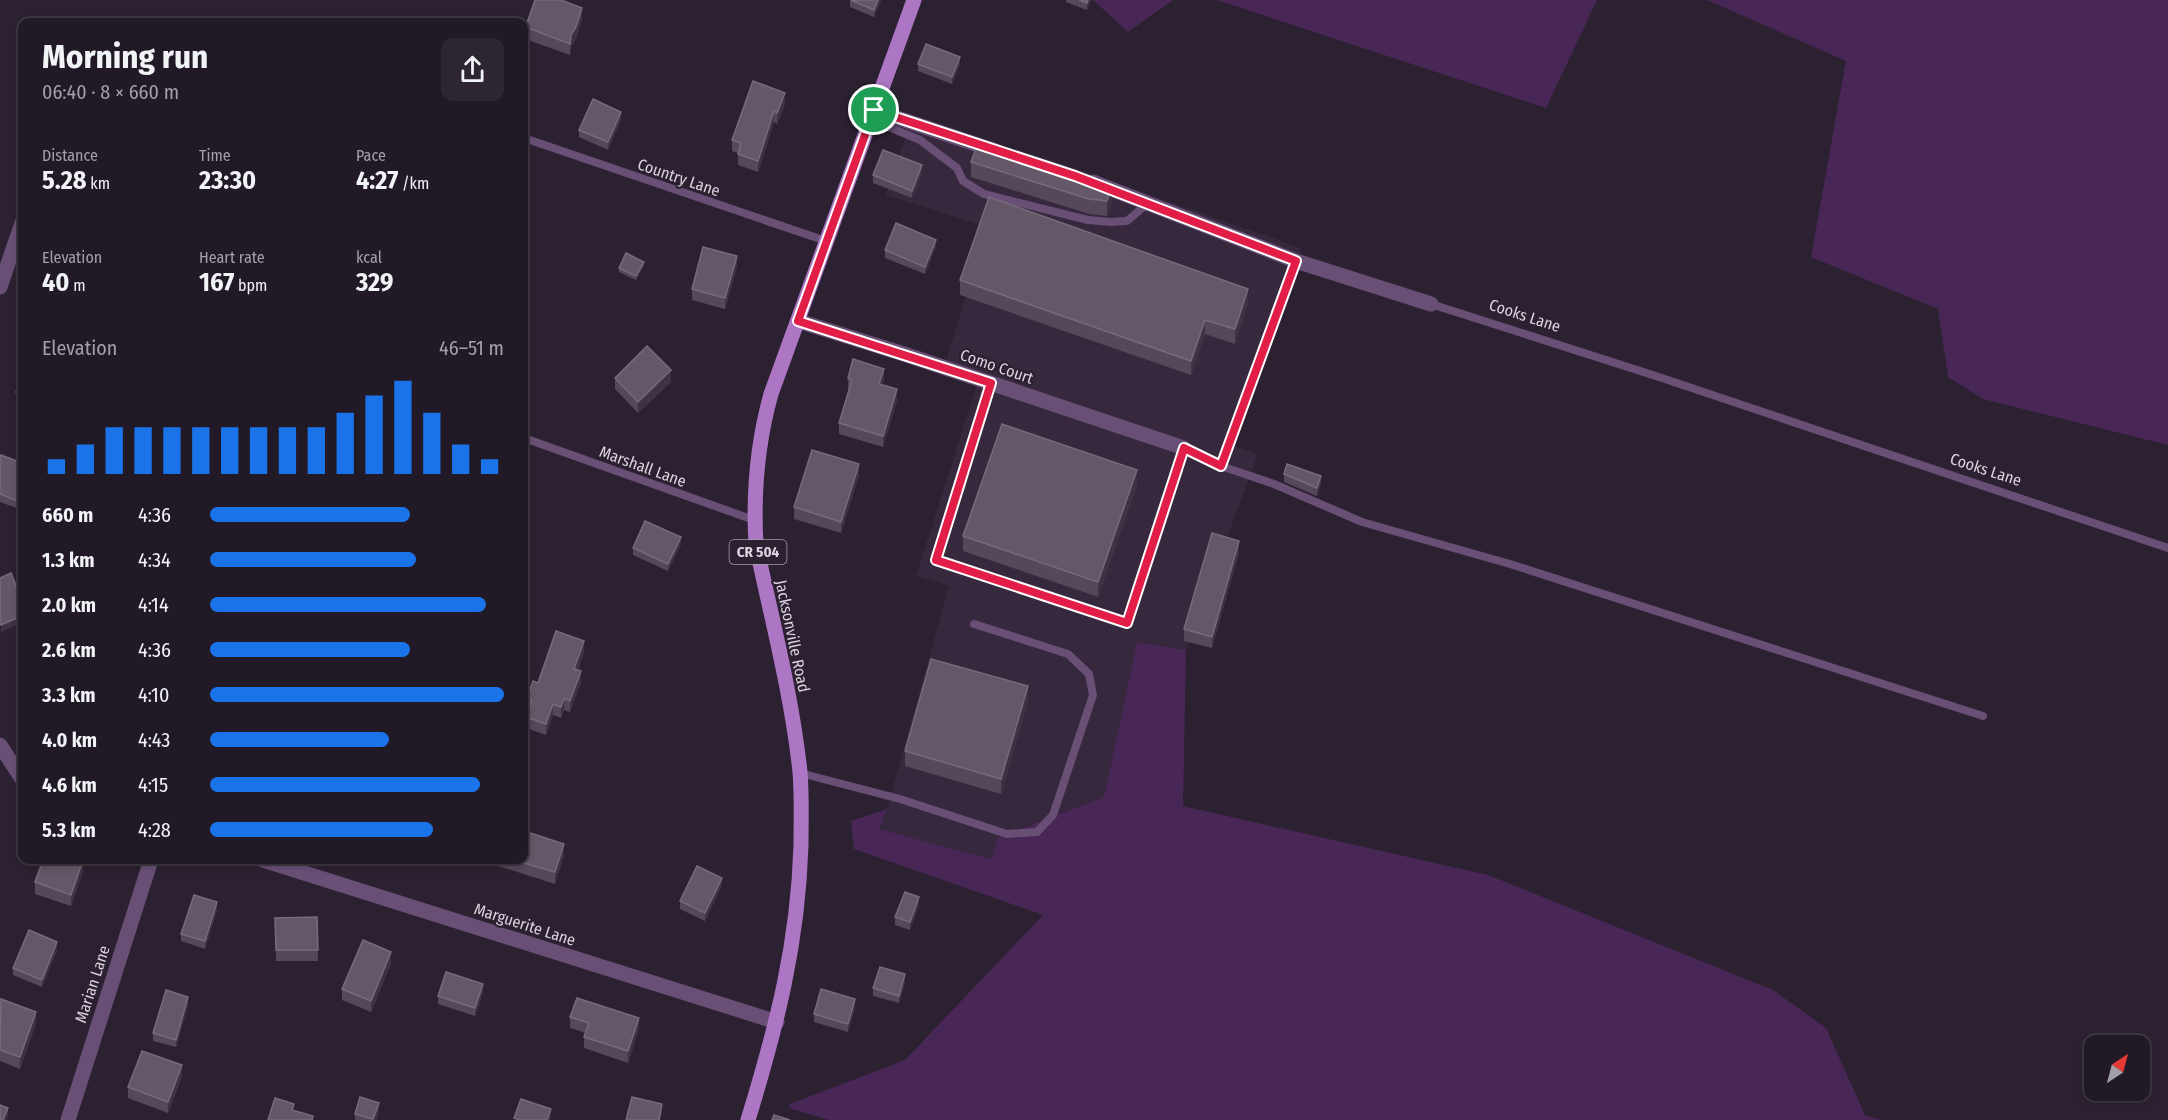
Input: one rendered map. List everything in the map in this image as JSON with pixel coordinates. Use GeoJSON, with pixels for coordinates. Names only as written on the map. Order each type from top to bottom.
{"type":"FeatureCollection","features":[{"type":"Feature","properties":{"kind":"main road","name":"Jacksonville Road"},"geometry":{"type":"LineString","coordinates":[[748,1120],[777,1022],[794,937],[799,890],[802,808],[800,773],[785,682],[756,545],[754,520],[756,463],[771,394],[914,0]]}},
{"type":"Feature","properties":{"kind":"street"},"geometry":{"type":"LineString","coordinates":[[872,115],[1007,154]]}},
{"type":"Feature","properties":{"kind":"street","name":"Cooks Lane"},"geometry":{"type":"LineString","coordinates":[[1075,176],[1148,202],[1296,261],[1431,304]]}},
{"type":"Feature","properties":{"kind":"street"},"geometry":{"type":"LineString","coordinates":[[0,287],[18,235]]}},
{"type":"Feature","properties":{"kind":"street","name":"Como Court"},"geometry":{"type":"LineString","coordinates":[[798,321],[1184,448]]}},
{"type":"Feature","properties":{"kind":"street"},"geometry":{"type":"LineString","coordinates":[[0,745],[18,773]]}},
{"type":"Feature","properties":{"kind":"street","name":"Marian Lane"},"geometry":{"type":"LineString","coordinates":[[68,1120],[150,864]]}},
{"type":"Feature","properties":{"kind":"street","name":"Marguerite Lane"},"geometry":{"type":"LineString","coordinates":[[276,864],[777,1022]]}},
{"type":"Feature","properties":{"kind":"lane"},"geometry":{"type":"LineString","coordinates":[[872,115],[920,140],[957,168],[963,181],[984,194],[1088,220],[1111,222],[1127,221],[1148,202]]}},
{"type":"Feature","properties":{"kind":"lane","name":"Country Lane"},"geometry":{"type":"LineString","coordinates":[[528,139],[826,241]]}},
{"type":"Feature","properties":{"kind":"lane"},"geometry":{"type":"LineString","coordinates":[[1221,466],[1296,261]]}},
{"type":"Feature","properties":{"kind":"lane","name":"Cooks Lane"},"geometry":{"type":"LineString","coordinates":[[1431,304],[1659,377],[2168,548]]}},
{"type":"Feature","properties":{"kind":"lane"},"geometry":{"type":"LineString","coordinates":[[991,383],[936,560],[1127,623],[1184,448],[1221,466],[1274,484],[1362,522],[1510,564],[1983,716]]}},
{"type":"Feature","properties":{"kind":"lane","name":"Marshall Lane"},"geometry":{"type":"LineString","coordinates":[[528,439],[754,520]]}},
{"type":"Feature","properties":{"kind":"lane"},"geometry":{"type":"LineString","coordinates":[[800,773],[900,799],[1007,834],[1037,831],[1053,815],[1093,695],[1089,674],[1068,654],[974,624]]}},
{"type":"Feature","properties":{"kind":"shaded area"},"geometry":{"type":"Polygon","coordinates":[[[1093,0],[1173,0],[1128,32],[1093,0]]]}},
{"type":"Feature","properties":{"kind":"shaded area"},"geometry":{"type":"Polygon","coordinates":[[[1217,0],[1597,0],[1546,108],[1217,0]]]}},
{"type":"Feature","properties":{"kind":"shaded area"},"geometry":{"type":"Polygon","coordinates":[[[1707,0],[2168,0],[2168,445],[1983,399],[1948,377],[1938,309],[1811,257],[1846,61],[1707,0]]]}},
{"type":"Feature","properties":{"kind":"shaded area"},"geometry":{"type":"Polygon","coordinates":[[[912,119],[1048,159],[1301,248],[1234,446],[1258,454],[1186,650],[1137,642],[1104,797],[998,836],[991,859],[878,829],[887,809],[949,586],[916,576],[978,381],[943,371],[987,227],[886,195],[912,119]]]}},
{"type":"Feature","properties":{"kind":"shaded area"},"geometry":{"type":"Polygon","coordinates":[[[1137,642],[1186,650],[1183,806],[1488,875],[1773,990],[1826,1028],[1865,1115],[1881,1120],[829,1120],[789,1108],[790,1104],[905,1060],[1043,915],[854,849],[851,821],[887,809],[879,829],[991,859],[998,837],[1104,797],[1137,642]]]}},
{"type":"Feature","properties":{"kind":"building"},"geometry":{"type":"Polygon","coordinates":[[[535,0],[561,0],[582,8],[571,35],[570,44],[528,28],[528,20],[535,0]]]}},
{"type":"Feature","properties":{"kind":"building"},"geometry":{"type":"Polygon","coordinates":[[[851,0],[878,0],[874,10],[851,0]]]}},
{"type":"Feature","properties":{"kind":"building"},"geometry":{"type":"Polygon","coordinates":[[[926,44],[960,57],[952,77],[918,64],[926,44]]]}},
{"type":"Feature","properties":{"kind":"building"},"geometry":{"type":"Polygon","coordinates":[[[753,81],[785,93],[777,113],[774,111],[758,161],[738,154],[741,143],[732,140],[753,81]]]}},
{"type":"Feature","properties":{"kind":"building"},"geometry":{"type":"Polygon","coordinates":[[[593,99],[621,112],[608,142],[579,130],[593,99]]]}},
{"type":"Feature","properties":{"kind":"building"},"geometry":{"type":"Polygon","coordinates":[[[979,140],[1112,186],[1107,201],[1089,199],[971,162],[979,140]]]}},
{"type":"Feature","properties":{"kind":"building"},"geometry":{"type":"Polygon","coordinates":[[[883,150],[922,165],[912,191],[873,175],[883,150]]]}},
{"type":"Feature","properties":{"kind":"building"},"geometry":{"type":"Polygon","coordinates":[[[989,197],[1248,289],[1235,329],[1205,320],[1191,361],[960,280],[989,197]]]}},
{"type":"Feature","properties":{"kind":"building"},"geometry":{"type":"Polygon","coordinates":[[[896,223],[936,240],[925,267],[885,250],[896,223]]]}},
{"type":"Feature","properties":{"kind":"building"},"geometry":{"type":"Polygon","coordinates":[[[703,247],[737,256],[725,298],[692,289],[703,247]]]}},
{"type":"Feature","properties":{"kind":"building"},"geometry":{"type":"Polygon","coordinates":[[[626,253],[644,262],[636,276],[619,268],[626,253]]]}},
{"type":"Feature","properties":{"kind":"building"},"geometry":{"type":"Polygon","coordinates":[[[647,346],[671,370],[638,402],[615,378],[647,346]]]}},
{"type":"Feature","properties":{"kind":"building"},"geometry":{"type":"Polygon","coordinates":[[[853,359],[884,369],[879,384],[897,389],[883,436],[839,423],[852,380],[848,378],[853,359]]]}},
{"type":"Feature","properties":{"kind":"building"},"geometry":{"type":"Polygon","coordinates":[[[1002,424],[1137,470],[1098,582],[963,536],[1002,424]]]}},
{"type":"Feature","properties":{"kind":"building"},"geometry":{"type":"Polygon","coordinates":[[[812,450],[859,464],[841,522],[794,507],[812,450]]]}},
{"type":"Feature","properties":{"kind":"building"},"geometry":{"type":"Polygon","coordinates":[[[1,455],[18,461],[18,501],[0,494],[1,455]]]}},
{"type":"Feature","properties":{"kind":"building"},"geometry":{"type":"Polygon","coordinates":[[[1287,464],[1321,476],[1317,488],[1284,474],[1287,464]]]}},
{"type":"Feature","properties":{"kind":"building"},"geometry":{"type":"Polygon","coordinates":[[[645,521],[681,537],[668,564],[633,548],[645,521]]]}},
{"type":"Feature","properties":{"kind":"building"},"geometry":{"type":"Polygon","coordinates":[[[1212,533],[1239,541],[1212,637],[1184,629],[1212,533]]]}},
{"type":"Feature","properties":{"kind":"building"},"geometry":{"type":"Polygon","coordinates":[[[11,573],[18,591],[18,618],[1,625],[0,621],[0,578],[11,573]]]}},
{"type":"Feature","properties":{"kind":"building"},"geometry":{"type":"Polygon","coordinates":[[[556,631],[584,641],[574,669],[581,671],[570,701],[564,698],[561,707],[553,704],[546,724],[528,718],[532,700],[528,699],[528,696],[533,681],[538,683],[556,631]]]}},
{"type":"Feature","properties":{"kind":"building"},"geometry":{"type":"Polygon","coordinates":[[[931,659],[1028,686],[1001,779],[905,751],[931,659]]]}},
{"type":"Feature","properties":{"kind":"building"},"geometry":{"type":"Polygon","coordinates":[[[528,832],[564,844],[555,872],[528,864],[528,832]]]}},
{"type":"Feature","properties":{"kind":"building"},"geometry":{"type":"Polygon","coordinates":[[[42,864],[82,864],[71,895],[35,882],[42,864]]]}},
{"type":"Feature","properties":{"kind":"building"},"geometry":{"type":"Polygon","coordinates":[[[697,866],[722,878],[705,913],[680,901],[697,866]]]}},
{"type":"Feature","properties":{"kind":"building"},"geometry":{"type":"Polygon","coordinates":[[[905,892],[919,897],[910,922],[895,917],[905,892]]]}},
{"type":"Feature","properties":{"kind":"building"},"geometry":{"type":"Polygon","coordinates":[[[194,895],[217,902],[205,941],[181,934],[194,895]]]}},
{"type":"Feature","properties":{"kind":"building"},"geometry":{"type":"Polygon","coordinates":[[[317,917],[318,950],[276,950],[275,918],[317,917]]]}},
{"type":"Feature","properties":{"kind":"building"},"geometry":{"type":"Polygon","coordinates":[[[29,930],[57,942],[42,980],[13,968],[29,930]]]}},
{"type":"Feature","properties":{"kind":"building"},"geometry":{"type":"Polygon","coordinates":[[[363,940],[391,952],[371,1001],[342,989],[363,940]]]}},
{"type":"Feature","properties":{"kind":"building"},"geometry":{"type":"Polygon","coordinates":[[[880,967],[905,974],[899,996],[873,988],[880,967]]]}},
{"type":"Feature","properties":{"kind":"building"},"geometry":{"type":"Polygon","coordinates":[[[446,972],[483,984],[475,1008],[438,996],[446,972]]]}},
{"type":"Feature","properties":{"kind":"building"},"geometry":{"type":"Polygon","coordinates":[[[821,989],[855,999],[848,1024],[814,1014],[821,989]]]}},
{"type":"Feature","properties":{"kind":"building"},"geometry":{"type":"Polygon","coordinates":[[[166,990],[188,997],[176,1040],[153,1033],[166,990]]]}},
{"type":"Feature","properties":{"kind":"building"},"geometry":{"type":"Polygon","coordinates":[[[577,998],[639,1018],[628,1051],[584,1037],[589,1023],[570,1017],[577,998]]]}},
{"type":"Feature","properties":{"kind":"building"},"geometry":{"type":"Polygon","coordinates":[[[1,999],[36,1012],[20,1057],[0,1050],[1,999]]]}},
{"type":"Feature","properties":{"kind":"building"},"geometry":{"type":"Polygon","coordinates":[[[142,1051],[182,1065],[168,1102],[128,1087],[142,1051]]]}},
{"type":"Feature","properties":{"kind":"building"},"geometry":{"type":"Polygon","coordinates":[[[360,1097],[379,1103],[373,1119],[355,1114],[360,1097]]]}},
{"type":"Feature","properties":{"kind":"building"},"geometry":{"type":"Polygon","coordinates":[[[632,1097],[662,1104],[659,1120],[626,1120],[632,1097]]]}},
{"type":"Feature","properties":{"kind":"building"},"geometry":{"type":"Polygon","coordinates":[[[275,1098],[294,1104],[292,1110],[313,1116],[312,1120],[268,1120],[275,1098]]]}},
{"type":"Feature","properties":{"kind":"building"},"geometry":{"type":"Polygon","coordinates":[[[521,1099],[551,1109],[547,1120],[514,1118],[521,1099]]]}},
{"type":"Feature","properties":{"kind":"building"},"geometry":{"type":"Polygon","coordinates":[[[0,1105],[8,1108],[3,1120],[0,1120],[0,1105]]]}},
{"type":"Feature","properties":{"kind":"building"},"geometry":{"type":"Polygon","coordinates":[[[774,1115],[790,1120],[772,1120],[774,1115]]]}},
{"type":"Feature","properties":{"kind":"route"},"geometry":{"type":"LineString","coordinates":[[874,110],[1148,202],[1296,261],[1221,466],[1184,448],[1127,623],[936,560],[991,383],[798,321],[874,110]]}}]}
